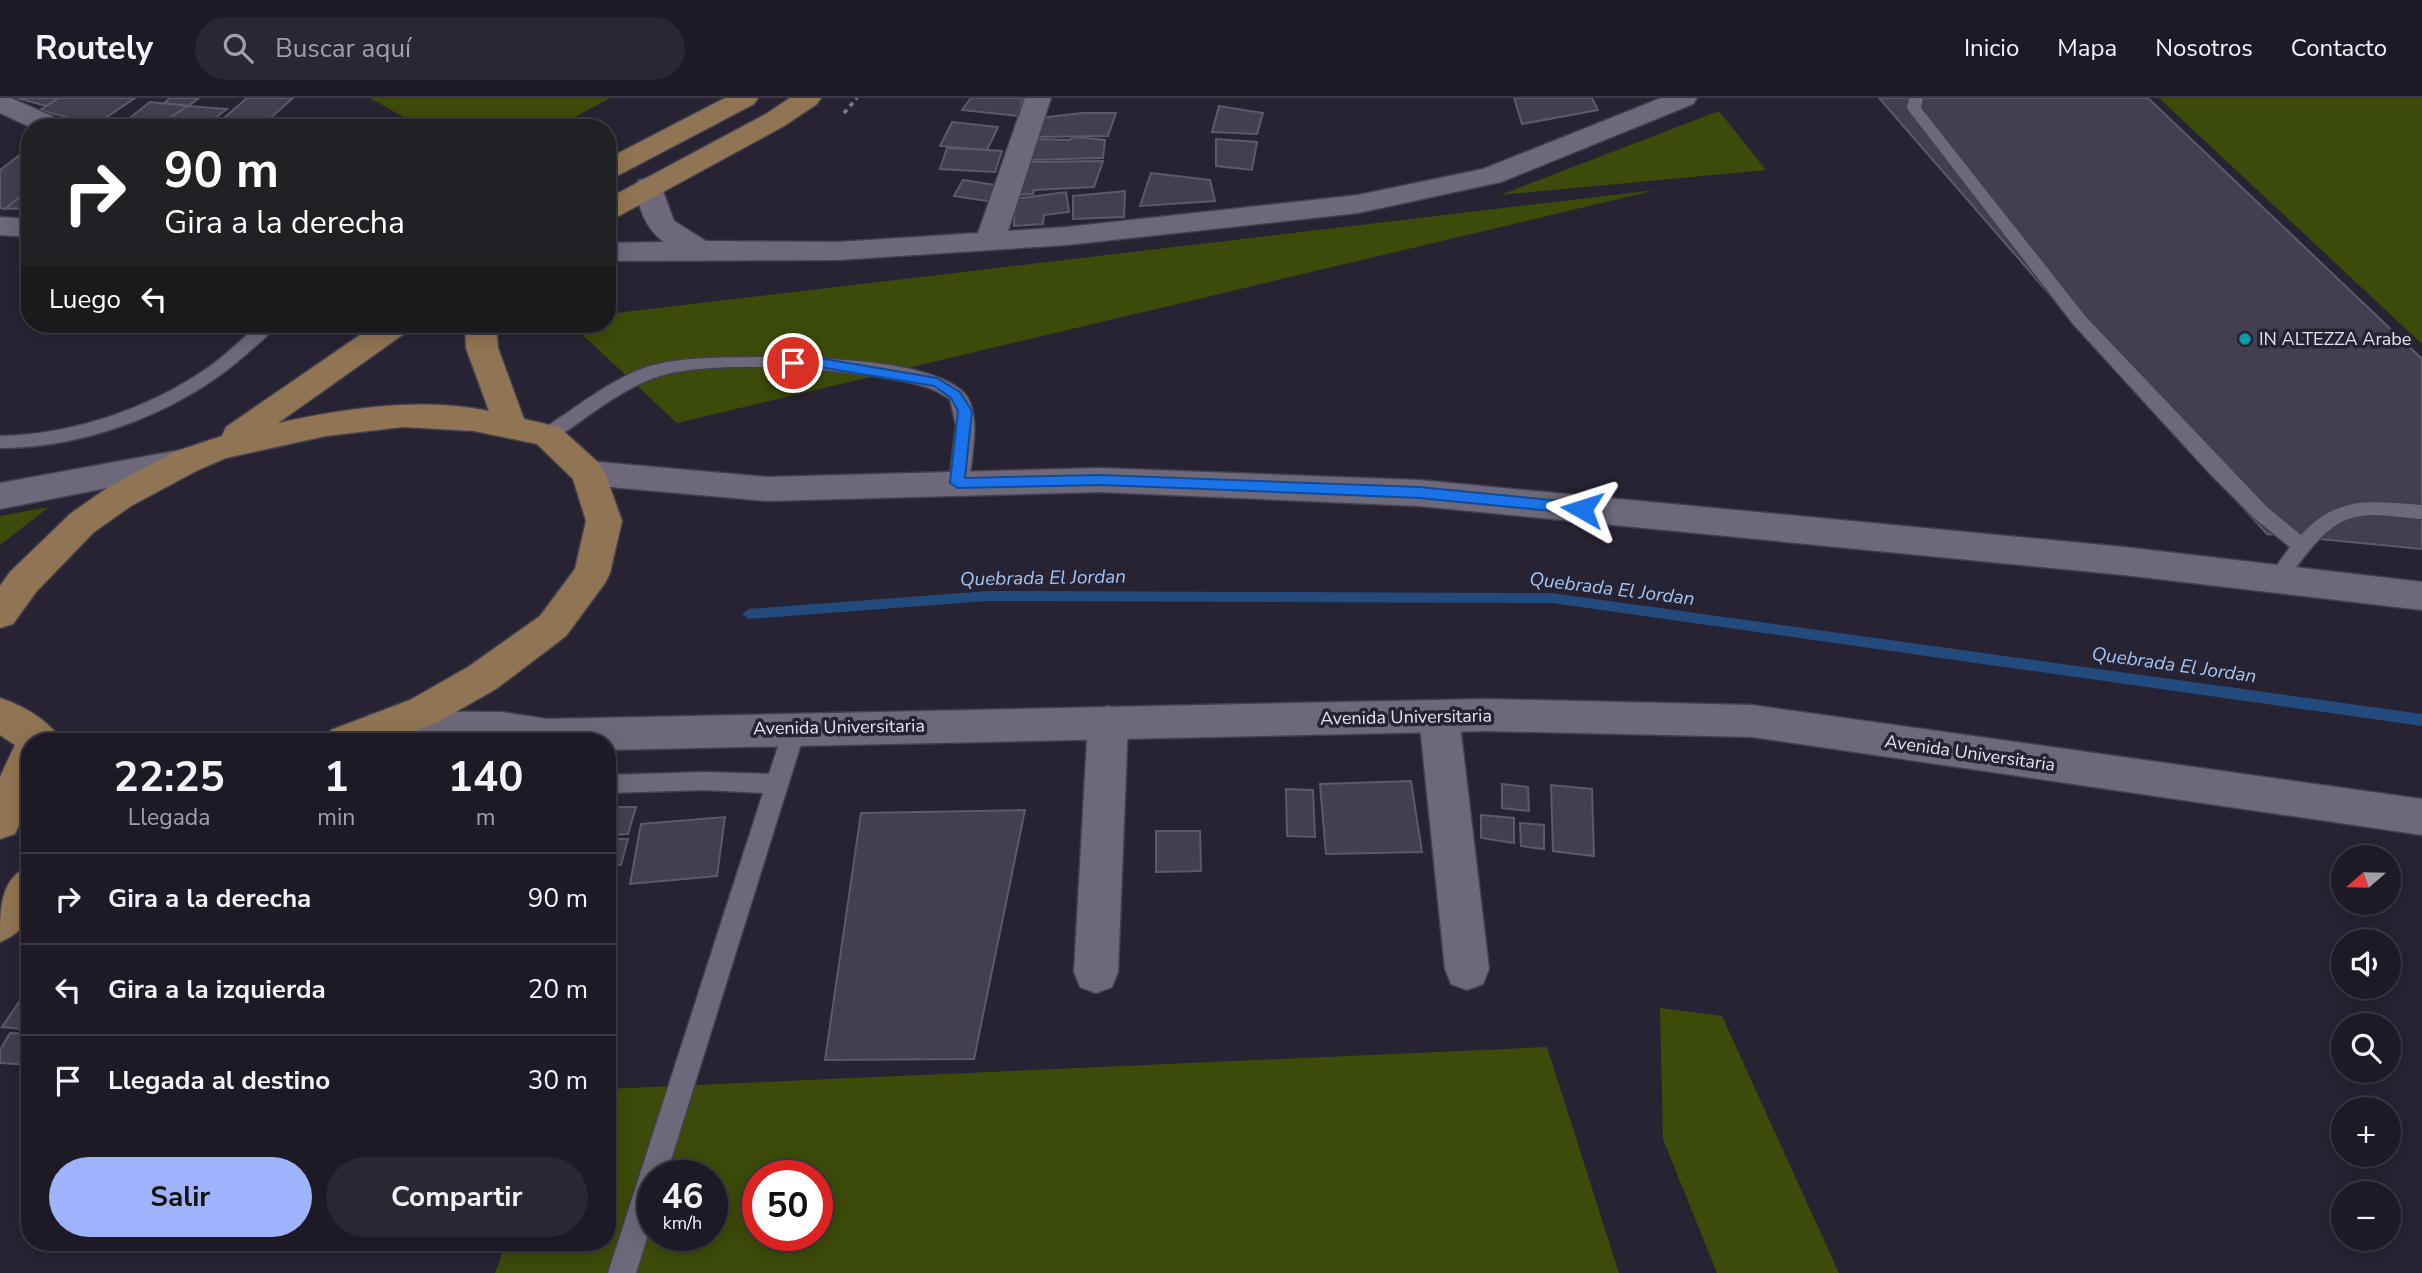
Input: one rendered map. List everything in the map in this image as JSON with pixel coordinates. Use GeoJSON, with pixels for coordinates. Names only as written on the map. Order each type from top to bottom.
{"type":"FeatureCollection","features":[{"type":"Feature","properties":{"kind":"main road"},"geometry":{"type":"LineString","coordinates":[[616,165],[745,98]]}},
{"type":"Feature","properties":{"kind":"main road"},"geometry":{"type":"LineString","coordinates":[[616,206],[775,120],[808,98]]}},
{"type":"Feature","properties":{"kind":"main road"},"geometry":{"type":"LineString","coordinates":[[990,241],[1038,98]]}},
{"type":"Feature","properties":{"kind":"main road"},"geometry":{"type":"LineString","coordinates":[[616,252],[838,251],[1067,236],[1358,204],[1491,176],[1684,98]]}},
{"type":"Feature","properties":{"kind":"main road"},"geometry":{"type":"LineString","coordinates":[[0,103],[35,119]]}},
{"type":"Feature","properties":{"kind":"main road"},"geometry":{"type":"LineString","coordinates":[[649,186],[653,211],[660,222],[670,234],[701,250]]}},
{"type":"Feature","properties":{"kind":"main road"},"geometry":{"type":"LineString","coordinates":[[0,226],[21,227]]}},
{"type":"Feature","properties":{"kind":"main road"},"geometry":{"type":"LineString","coordinates":[[219,448],[384,333]]}},
{"type":"Feature","properties":{"kind":"main road"},"geometry":{"type":"LineString","coordinates":[[481,333],[482,348],[511,428]]}},
{"type":"Feature","properties":{"kind":"main road"},"geometry":{"type":"LineString","coordinates":[[0,614],[23,582],[82,523],[119,497],[186,461],[219,448],[326,424],[403,416],[474,420],[547,435],[588,473],[604,521],[592,573],[553,626],[482,678],[424,711],[369,733]]}},
{"type":"Feature","properties":{"kind":"main road"},"geometry":{"type":"LineString","coordinates":[[0,496],[186,461]]}},
{"type":"Feature","properties":{"kind":"main road"},"geometry":{"type":"LineString","coordinates":[[588,473],[767,489],[1100,480],[1419,493],[2096,559],[2422,596]]}},
{"type":"Feature","properties":{"kind":"main road"},"geometry":{"type":"LineString","coordinates":[[0,715],[22,733]]}},
{"type":"Feature","properties":{"kind":"main road"},"geometry":{"type":"LineString","coordinates":[[1439,716],[1467,969]]}},
{"type":"Feature","properties":{"kind":"main road","name":"Avenida Universitaria"},"geometry":{"type":"LineString","coordinates":[[609,733],[795,727],[1439,716],[1752,721],[2422,817]]}},
{"type":"Feature","properties":{"kind":"main road"},"geometry":{"type":"LineString","coordinates":[[1096,972],[1108,722]]}},
{"type":"Feature","properties":{"kind":"main road","name":"Avenida Universitaria"},"geometry":{"type":"LineString","coordinates":[[417,733],[489,727],[532,733]]}},
{"type":"Feature","properties":{"kind":"main road"},"geometry":{"type":"LineString","coordinates":[[0,821],[21,777]]}},
{"type":"Feature","properties":{"kind":"main road"},"geometry":{"type":"LineString","coordinates":[[0,922],[21,895]]}},
{"type":"Feature","properties":{"kind":"lane"},"geometry":{"type":"LineString","coordinates":[[1916,98],[1914,108],[2080,321],[2218,470],[2261,513],[2302,546]]}},
{"type":"Feature","properties":{"kind":"lane"},"geometry":{"type":"LineString","coordinates":[[0,442],[18,444],[57,437],[130,414],[211,374],[259,333]]}},
{"type":"Feature","properties":{"kind":"lane"},"geometry":{"type":"LineString","coordinates":[[547,435],[653,372],[716,363],[819,363],[937,382],[956,395],[965,411],[958,483]]}},
{"type":"Feature","properties":{"kind":"lane"},"geometry":{"type":"LineString","coordinates":[[2277,579],[2302,546],[2333,517],[2357,509],[2422,512]]}},
{"type":"Feature","properties":{"kind":"lane"},"geometry":{"type":"LineString","coordinates":[[658,1160],[795,727]]}},
{"type":"Feature","properties":{"kind":"lane"},"geometry":{"type":"LineString","coordinates":[[616,784],[705,781],[777,785]]}},
{"type":"Feature","properties":{"kind":"lane"},"geometry":{"type":"LineString","coordinates":[[622,1273],[637,1226]]}},
{"type":"Feature","properties":{"kind":"green space"},"geometry":{"type":"Polygon","coordinates":[[[370,98],[610,98],[572,119],[407,119],[370,98]]]}},
{"type":"Feature","properties":{"kind":"green space"},"geometry":{"type":"Polygon","coordinates":[[[2159,98],[2422,98],[2422,344],[2159,98]]]}},
{"type":"Feature","properties":{"kind":"green space"},"geometry":{"type":"Polygon","coordinates":[[[1719,111],[1766,170],[1500,195],[1719,111]]]}},
{"type":"Feature","properties":{"kind":"green space"},"geometry":{"type":"Polygon","coordinates":[[[1656,190],[677,423],[581,333],[616,333],[616,313],[1656,190]]]}},
{"type":"Feature","properties":{"kind":"green space"},"geometry":{"type":"Polygon","coordinates":[[[49,507],[0,545],[0,516],[49,507]]]}},
{"type":"Feature","properties":{"kind":"green space"},"geometry":{"type":"Polygon","coordinates":[[[1660,1008],[1722,1016],[1839,1273],[1717,1273],[1663,1139],[1660,1008]]]}},
{"type":"Feature","properties":{"kind":"green space"},"geometry":{"type":"Polygon","coordinates":[[[1547,1047],[1619,1273],[495,1273],[503,1251],[616,1251],[616,1089],[1547,1047]]]}},
{"type":"Feature","properties":{"kind":"building"},"geometry":{"type":"Polygon","coordinates":[[[17,98],[59,98],[46,106],[17,98]]]}},
{"type":"Feature","properties":{"kind":"building"},"geometry":{"type":"Polygon","coordinates":[[[59,98],[135,98],[104,119],[73,119],[40,110],[59,98]]]}},
{"type":"Feature","properties":{"kind":"building"},"geometry":{"type":"Polygon","coordinates":[[[170,98],[199,98],[188,106],[164,103],[170,98]]]}},
{"type":"Feature","properties":{"kind":"building"},"geometry":{"type":"Polygon","coordinates":[[[247,98],[293,98],[269,119],[223,119],[247,98]]]}},
{"type":"Feature","properties":{"kind":"building"},"geometry":{"type":"Polygon","coordinates":[[[971,98],[1023,98],[1018,116],[962,110],[971,98]]]}},
{"type":"Feature","properties":{"kind":"building"},"geometry":{"type":"Polygon","coordinates":[[[1514,98],[1592,98],[1598,110],[1522,124],[1514,98]]]}},
{"type":"Feature","properties":{"kind":"building","name":"IN ALTEZZA Arabe"},"geometry":{"type":"Polygon","coordinates":[[[1879,98],[2148,98],[2422,359],[2422,549],[2267,534],[2071,319],[1879,98]]]}},
{"type":"Feature","properties":{"kind":"building"},"geometry":{"type":"Polygon","coordinates":[[[150,102],[188,106],[168,119],[128,119],[150,102]]]}},
{"type":"Feature","properties":{"kind":"building"},"geometry":{"type":"Polygon","coordinates":[[[188,106],[227,109],[214,119],[168,119],[188,106]]]}},
{"type":"Feature","properties":{"kind":"building"},"geometry":{"type":"Polygon","coordinates":[[[1219,106],[1263,113],[1257,134],[1212,132],[1219,106]]]}},
{"type":"Feature","properties":{"kind":"building"},"geometry":{"type":"Polygon","coordinates":[[[1082,113],[1116,113],[1108,136],[1035,137],[1040,118],[1082,113]]]}},
{"type":"Feature","properties":{"kind":"building"},"geometry":{"type":"Polygon","coordinates":[[[952,122],[998,127],[987,150],[940,146],[952,122]]]}},
{"type":"Feature","properties":{"kind":"building"},"geometry":{"type":"Polygon","coordinates":[[[1075,137],[1105,140],[1103,158],[1028,160],[1033,139],[1069,140],[1075,137]]]}},
{"type":"Feature","properties":{"kind":"building"},"geometry":{"type":"Polygon","coordinates":[[[1216,139],[1257,142],[1252,170],[1216,166],[1216,139]]]}},
{"type":"Feature","properties":{"kind":"building"},"geometry":{"type":"Polygon","coordinates":[[[947,148],[1002,151],[995,172],[940,169],[947,148]]]}},
{"type":"Feature","properties":{"kind":"building"},"geometry":{"type":"Polygon","coordinates":[[[21,154],[21,196],[5,209],[0,208],[0,170],[21,154]]]}},
{"type":"Feature","properties":{"kind":"building"},"geometry":{"type":"Polygon","coordinates":[[[1103,161],[1094,187],[1034,190],[1033,194],[1016,195],[1024,162],[1103,161]]]}},
{"type":"Feature","properties":{"kind":"building"},"geometry":{"type":"Polygon","coordinates":[[[1151,173],[1210,180],[1215,201],[1140,206],[1151,173]]]}},
{"type":"Feature","properties":{"kind":"building"},"geometry":{"type":"Polygon","coordinates":[[[963,180],[1002,186],[993,202],[954,196],[963,180]]]}},
{"type":"Feature","properties":{"kind":"building"},"geometry":{"type":"Polygon","coordinates":[[[1125,191],[1124,217],[1073,219],[1073,196],[1125,191]]]}},
{"type":"Feature","properties":{"kind":"building"},"geometry":{"type":"Polygon","coordinates":[[[1066,192],[1069,212],[1044,215],[1043,224],[1014,226],[1015,199],[1066,192]]]}},
{"type":"Feature","properties":{"kind":"building"},"geometry":{"type":"Polygon","coordinates":[[[21,196],[21,208],[5,209],[21,196]]]}},
{"type":"Feature","properties":{"kind":"building"},"geometry":{"type":"Polygon","coordinates":[[[1411,781],[1422,852],[1326,854],[1320,784],[1411,781]]]}},
{"type":"Feature","properties":{"kind":"building"},"geometry":{"type":"Polygon","coordinates":[[[1502,784],[1528,787],[1529,811],[1502,808],[1502,784]]]}},
{"type":"Feature","properties":{"kind":"building"},"geometry":{"type":"Polygon","coordinates":[[[1551,785],[1592,789],[1594,856],[1553,851],[1551,785]]]}},
{"type":"Feature","properties":{"kind":"building"},"geometry":{"type":"Polygon","coordinates":[[[1286,789],[1313,790],[1315,837],[1287,836],[1286,789]]]}},
{"type":"Feature","properties":{"kind":"building"},"geometry":{"type":"Polygon","coordinates":[[[616,807],[636,807],[628,834],[616,835],[616,807]]]}},
{"type":"Feature","properties":{"kind":"building"},"geometry":{"type":"Polygon","coordinates":[[[1025,810],[974,1059],[825,1060],[861,813],[1025,810]]]}},
{"type":"Feature","properties":{"kind":"building"},"geometry":{"type":"Polygon","coordinates":[[[1481,815],[1514,818],[1514,843],[1481,838],[1481,815]]]}},
{"type":"Feature","properties":{"kind":"building"},"geometry":{"type":"Polygon","coordinates":[[[725,817],[717,876],[630,884],[641,824],[725,817]]]}},
{"type":"Feature","properties":{"kind":"building"},"geometry":{"type":"Polygon","coordinates":[[[1520,823],[1544,825],[1544,849],[1521,846],[1520,823]]]}},
{"type":"Feature","properties":{"kind":"building"},"geometry":{"type":"Polygon","coordinates":[[[1156,831],[1200,831],[1201,871],[1156,872],[1156,831]]]}},
{"type":"Feature","properties":{"kind":"building"},"geometry":{"type":"Polygon","coordinates":[[[616,839],[628,839],[621,865],[616,865],[616,839]]]}},
{"type":"Feature","properties":{"kind":"building"},"geometry":{"type":"Polygon","coordinates":[[[21,999],[21,1029],[2,1027],[21,999]]]}},
{"type":"Feature","properties":{"kind":"building"},"geometry":{"type":"Polygon","coordinates":[[[10,1033],[21,1034],[21,1064],[0,1063],[0,1050],[10,1033]]]}},
{"type":"Feature","properties":{"kind":"waterway","name":"Quebrada El Jordan"},"geometry":{"type":"LineString","coordinates":[[749,614],[988,596],[1552,598],[2422,720]]}},
{"type":"Feature","properties":{"kind":"place","name":"IN ALTEZZA Arabe"},"geometry":{"type":"Point","coordinates":[2245,339]}},
{"type":"Feature","properties":{"kind":"route"},"geometry":{"type":"LineString","coordinates":[[793,363],[819,363],[937,382],[956,395],[965,411],[958,483],[1100,480],[1180,483],[1419,493],[1582,509]]}}]}
